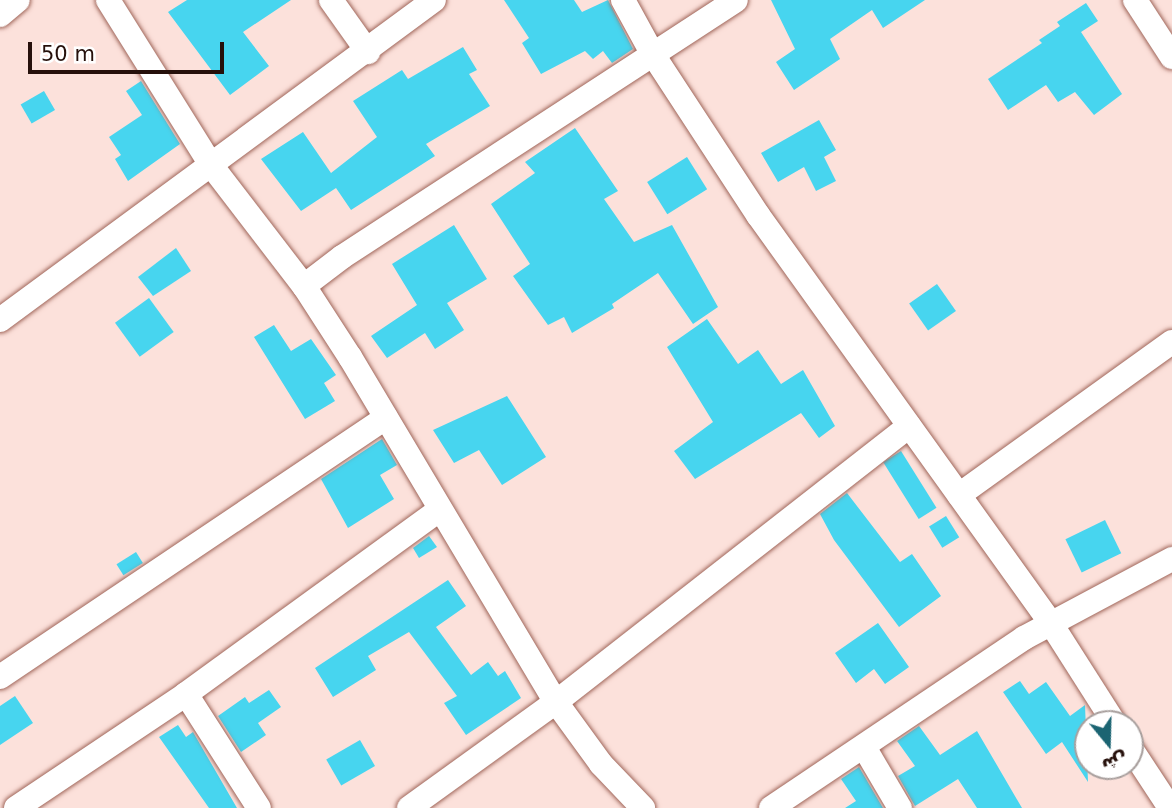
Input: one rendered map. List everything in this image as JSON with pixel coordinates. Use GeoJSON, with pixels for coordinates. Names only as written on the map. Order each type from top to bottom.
{"type":"FeatureCollection","features":[{"type":"Feature","properties":{"kind":"street"},"geometry":{"type":"LineString","coordinates":[[0,15],[18,0]]}},
{"type":"Feature","properties":{"kind":"street"},"geometry":{"type":"LineString","coordinates":[[108,0],[211,165],[304,286],[556,702],[601,764],[643,808]]}},
{"type":"Feature","properties":{"kind":"street"},"geometry":{"type":"LineString","coordinates":[[331,0],[368,52]]}},
{"type":"Feature","properties":{"kind":"street"},"geometry":{"type":"LineString","coordinates":[[0,320],[368,52],[434,0]]}},
{"type":"Feature","properties":{"kind":"street"},"geometry":{"type":"LineString","coordinates":[[623,0],[652,53],[758,215],[1050,622],[1106,710]]}},
{"type":"Feature","properties":{"kind":"street"},"geometry":{"type":"LineString","coordinates":[[304,286],[342,257],[736,0]]}},
{"type":"Feature","properties":{"kind":"street"},"geometry":{"type":"LineString","coordinates":[[1135,0],[1172,57]]}},
{"type":"Feature","properties":{"kind":"street"},"geometry":{"type":"LineString","coordinates":[[959,495],[1172,342]]}},
{"type":"Feature","properties":{"kind":"street"},"geometry":{"type":"LineString","coordinates":[[0,677],[386,418]]}},
{"type":"Feature","properties":{"kind":"street"},"geometry":{"type":"LineString","coordinates":[[409,808],[556,702],[909,426]]}},
{"type":"Feature","properties":{"kind":"street"},"geometry":{"type":"LineString","coordinates":[[16,808],[186,694],[438,511]]}},
{"type":"Feature","properties":{"kind":"street"},"geometry":{"type":"LineString","coordinates":[[771,808],[1050,622],[1172,559]]}},
{"type":"Feature","properties":{"kind":"street"},"geometry":{"type":"LineString","coordinates":[[186,694],[258,808]]}},
{"type":"Feature","properties":{"kind":"street"},"geometry":{"type":"LineString","coordinates":[[864,747],[900,808]]}},
{"type":"Feature","properties":{"kind":"street"},"geometry":{"type":"LineString","coordinates":[[1144,766],[1169,801]]}},
{"type":"Feature","properties":{"kind":"building"},"geometry":{"type":"Polygon","coordinates":[[[187,0],[291,0],[243,32],[269,66],[230,95],[168,12],[187,0]]]}},
{"type":"Feature","properties":{"kind":"building"},"geometry":{"type":"Polygon","coordinates":[[[504,0],[574,0],[582,12],[608,0],[633,49],[612,63],[603,51],[593,59],[585,51],[541,74],[522,43],[529,38],[504,0]]]}},
{"type":"Feature","properties":{"kind":"building"},"geometry":{"type":"Polygon","coordinates":[[[771,0],[925,0],[883,28],[872,10],[830,39],[840,59],[794,90],[776,62],[795,49],[771,0]]]}},
{"type":"Feature","properties":{"kind":"building"},"geometry":{"type":"Polygon","coordinates":[[[1086,3],[1098,21],[1081,32],[1122,94],[1094,115],[1075,92],[1058,102],[1046,85],[1008,110],[988,79],[1042,43],[1039,40],[1060,26],[1057,22],[1086,3]]]}},
{"type":"Feature","properties":{"kind":"building"},"geometry":{"type":"Polygon","coordinates":[[[463,47],[477,70],[469,74],[490,106],[426,144],[435,156],[351,210],[336,188],[301,211],[261,159],[303,132],[331,173],[377,137],[353,101],[402,70],[408,79],[463,47]]]}},
{"type":"Feature","properties":{"kind":"building"},"geometry":{"type":"Polygon","coordinates":[[[141,81],[180,144],[128,181],[115,159],[121,155],[109,137],[142,115],[126,91],[141,81]]]}},
{"type":"Feature","properties":{"kind":"building"},"geometry":{"type":"Polygon","coordinates":[[[44,91],[55,110],[32,124],[21,105],[44,91]]]}},
{"type":"Feature","properties":{"kind":"building"},"geometry":{"type":"Polygon","coordinates":[[[819,120],[836,150],[824,157],[836,181],[816,191],[804,167],[778,182],[761,153],[819,120]]]}},
{"type":"Feature","properties":{"kind":"building"},"geometry":{"type":"Polygon","coordinates":[[[575,128],[618,191],[604,199],[634,242],[672,225],[718,307],[693,324],[658,273],[612,304],[614,308],[572,333],[564,317],[548,325],[513,276],[530,264],[491,204],[535,173],[525,162],[575,128]]]}},
{"type":"Feature","properties":{"kind":"building"},"geometry":{"type":"Polygon","coordinates":[[[687,157],[707,189],[667,214],[647,182],[687,157]]]}},
{"type":"Feature","properties":{"kind":"building"},"geometry":{"type":"Polygon","coordinates":[[[454,225],[487,279],[447,303],[464,330],[435,349],[425,333],[387,358],[371,336],[417,305],[392,264],[454,225]]]}},
{"type":"Feature","properties":{"kind":"building"},"geometry":{"type":"Polygon","coordinates":[[[176,248],[191,271],[153,296],[138,277],[176,248]]]}},
{"type":"Feature","properties":{"kind":"building"},"geometry":{"type":"Polygon","coordinates":[[[937,284],[956,311],[928,331],[909,304],[937,284]]]}},
{"type":"Feature","properties":{"kind":"building"},"geometry":{"type":"Polygon","coordinates":[[[149,298],[174,332],[140,357],[115,323],[149,298]]]}},
{"type":"Feature","properties":{"kind":"building"},"geometry":{"type":"Polygon","coordinates":[[[707,319],[738,364],[758,350],[781,384],[803,370],[835,426],[819,438],[801,413],[695,479],[674,451],[713,422],[667,347],[707,319]]]}},
{"type":"Feature","properties":{"kind":"building"},"geometry":{"type":"Polygon","coordinates":[[[274,325],[291,351],[311,339],[336,375],[324,383],[335,401],[305,419],[254,337],[274,325]]]}},
{"type":"Feature","properties":{"kind":"building"},"geometry":{"type":"Polygon","coordinates":[[[507,396],[546,457],[502,485],[479,450],[454,463],[433,430],[507,396]]]}},
{"type":"Feature","properties":{"kind":"building"},"geometry":{"type":"Polygon","coordinates":[[[382,439],[397,465],[380,475],[394,499],[348,528],[321,479],[382,439]]]}},
{"type":"Feature","properties":{"kind":"building"},"geometry":{"type":"Polygon","coordinates":[[[901,451],[937,508],[919,519],[883,462],[901,451]]]}},
{"type":"Feature","properties":{"kind":"building"},"geometry":{"type":"Polygon","coordinates":[[[847,493],[900,562],[912,554],[941,596],[899,627],[834,540],[820,514],[847,493]]]}},
{"type":"Feature","properties":{"kind":"building"},"geometry":{"type":"Polygon","coordinates":[[[946,516],[959,537],[942,548],[929,527],[946,516]]]}},
{"type":"Feature","properties":{"kind":"building"},"geometry":{"type":"Polygon","coordinates":[[[1105,520],[1121,553],[1082,573],[1065,539],[1105,520]]]}},
{"type":"Feature","properties":{"kind":"building"},"geometry":{"type":"Polygon","coordinates":[[[429,536],[437,547],[419,558],[413,548],[429,536]]]}},
{"type":"Feature","properties":{"kind":"building"},"geometry":{"type":"Polygon","coordinates":[[[136,552],[143,563],[123,575],[116,564],[136,552]]]}},
{"type":"Feature","properties":{"kind":"building"},"geometry":{"type":"Polygon","coordinates":[[[448,580],[466,606],[436,627],[471,675],[488,662],[498,676],[505,671],[521,698],[466,735],[444,703],[457,696],[409,632],[368,656],[376,670],[333,697],[315,668],[448,580]]]}},
{"type":"Feature","properties":{"kind":"building"},"geometry":{"type":"Polygon","coordinates":[[[878,623],[909,667],[885,684],[874,669],[856,683],[835,653],[878,623]]]}},
{"type":"Feature","properties":{"kind":"building"},"geometry":{"type":"Polygon","coordinates":[[[1020,681],[1029,694],[1046,682],[1070,716],[1074,713],[1074,760],[1062,742],[1046,754],[1003,692],[1020,681]]]}},
{"type":"Feature","properties":{"kind":"building"},"geometry":{"type":"Polygon","coordinates":[[[269,690],[281,707],[258,723],[266,735],[241,752],[218,716],[245,697],[249,703],[269,690]]]}},
{"type":"Feature","properties":{"kind":"building"},"geometry":{"type":"Polygon","coordinates":[[[15,696],[33,723],[0,745],[0,706],[15,696]]]}},
{"type":"Feature","properties":{"kind":"building"},"geometry":{"type":"Polygon","coordinates":[[[178,725],[186,737],[193,732],[237,808],[209,808],[159,737],[178,725]]]}},
{"type":"Feature","properties":{"kind":"building"},"geometry":{"type":"Polygon","coordinates":[[[919,726],[940,755],[977,731],[1022,808],[977,808],[958,779],[915,806],[898,776],[915,766],[897,741],[919,726]]]}},
{"type":"Feature","properties":{"kind":"building"},"geometry":{"type":"Polygon","coordinates":[[[360,740],[375,766],[341,785],[326,760],[360,740]]]}},
{"type":"Feature","properties":{"kind":"building"},"geometry":{"type":"Polygon","coordinates":[[[859,767],[883,808],[845,808],[856,801],[841,779],[859,767]]]}}]}
